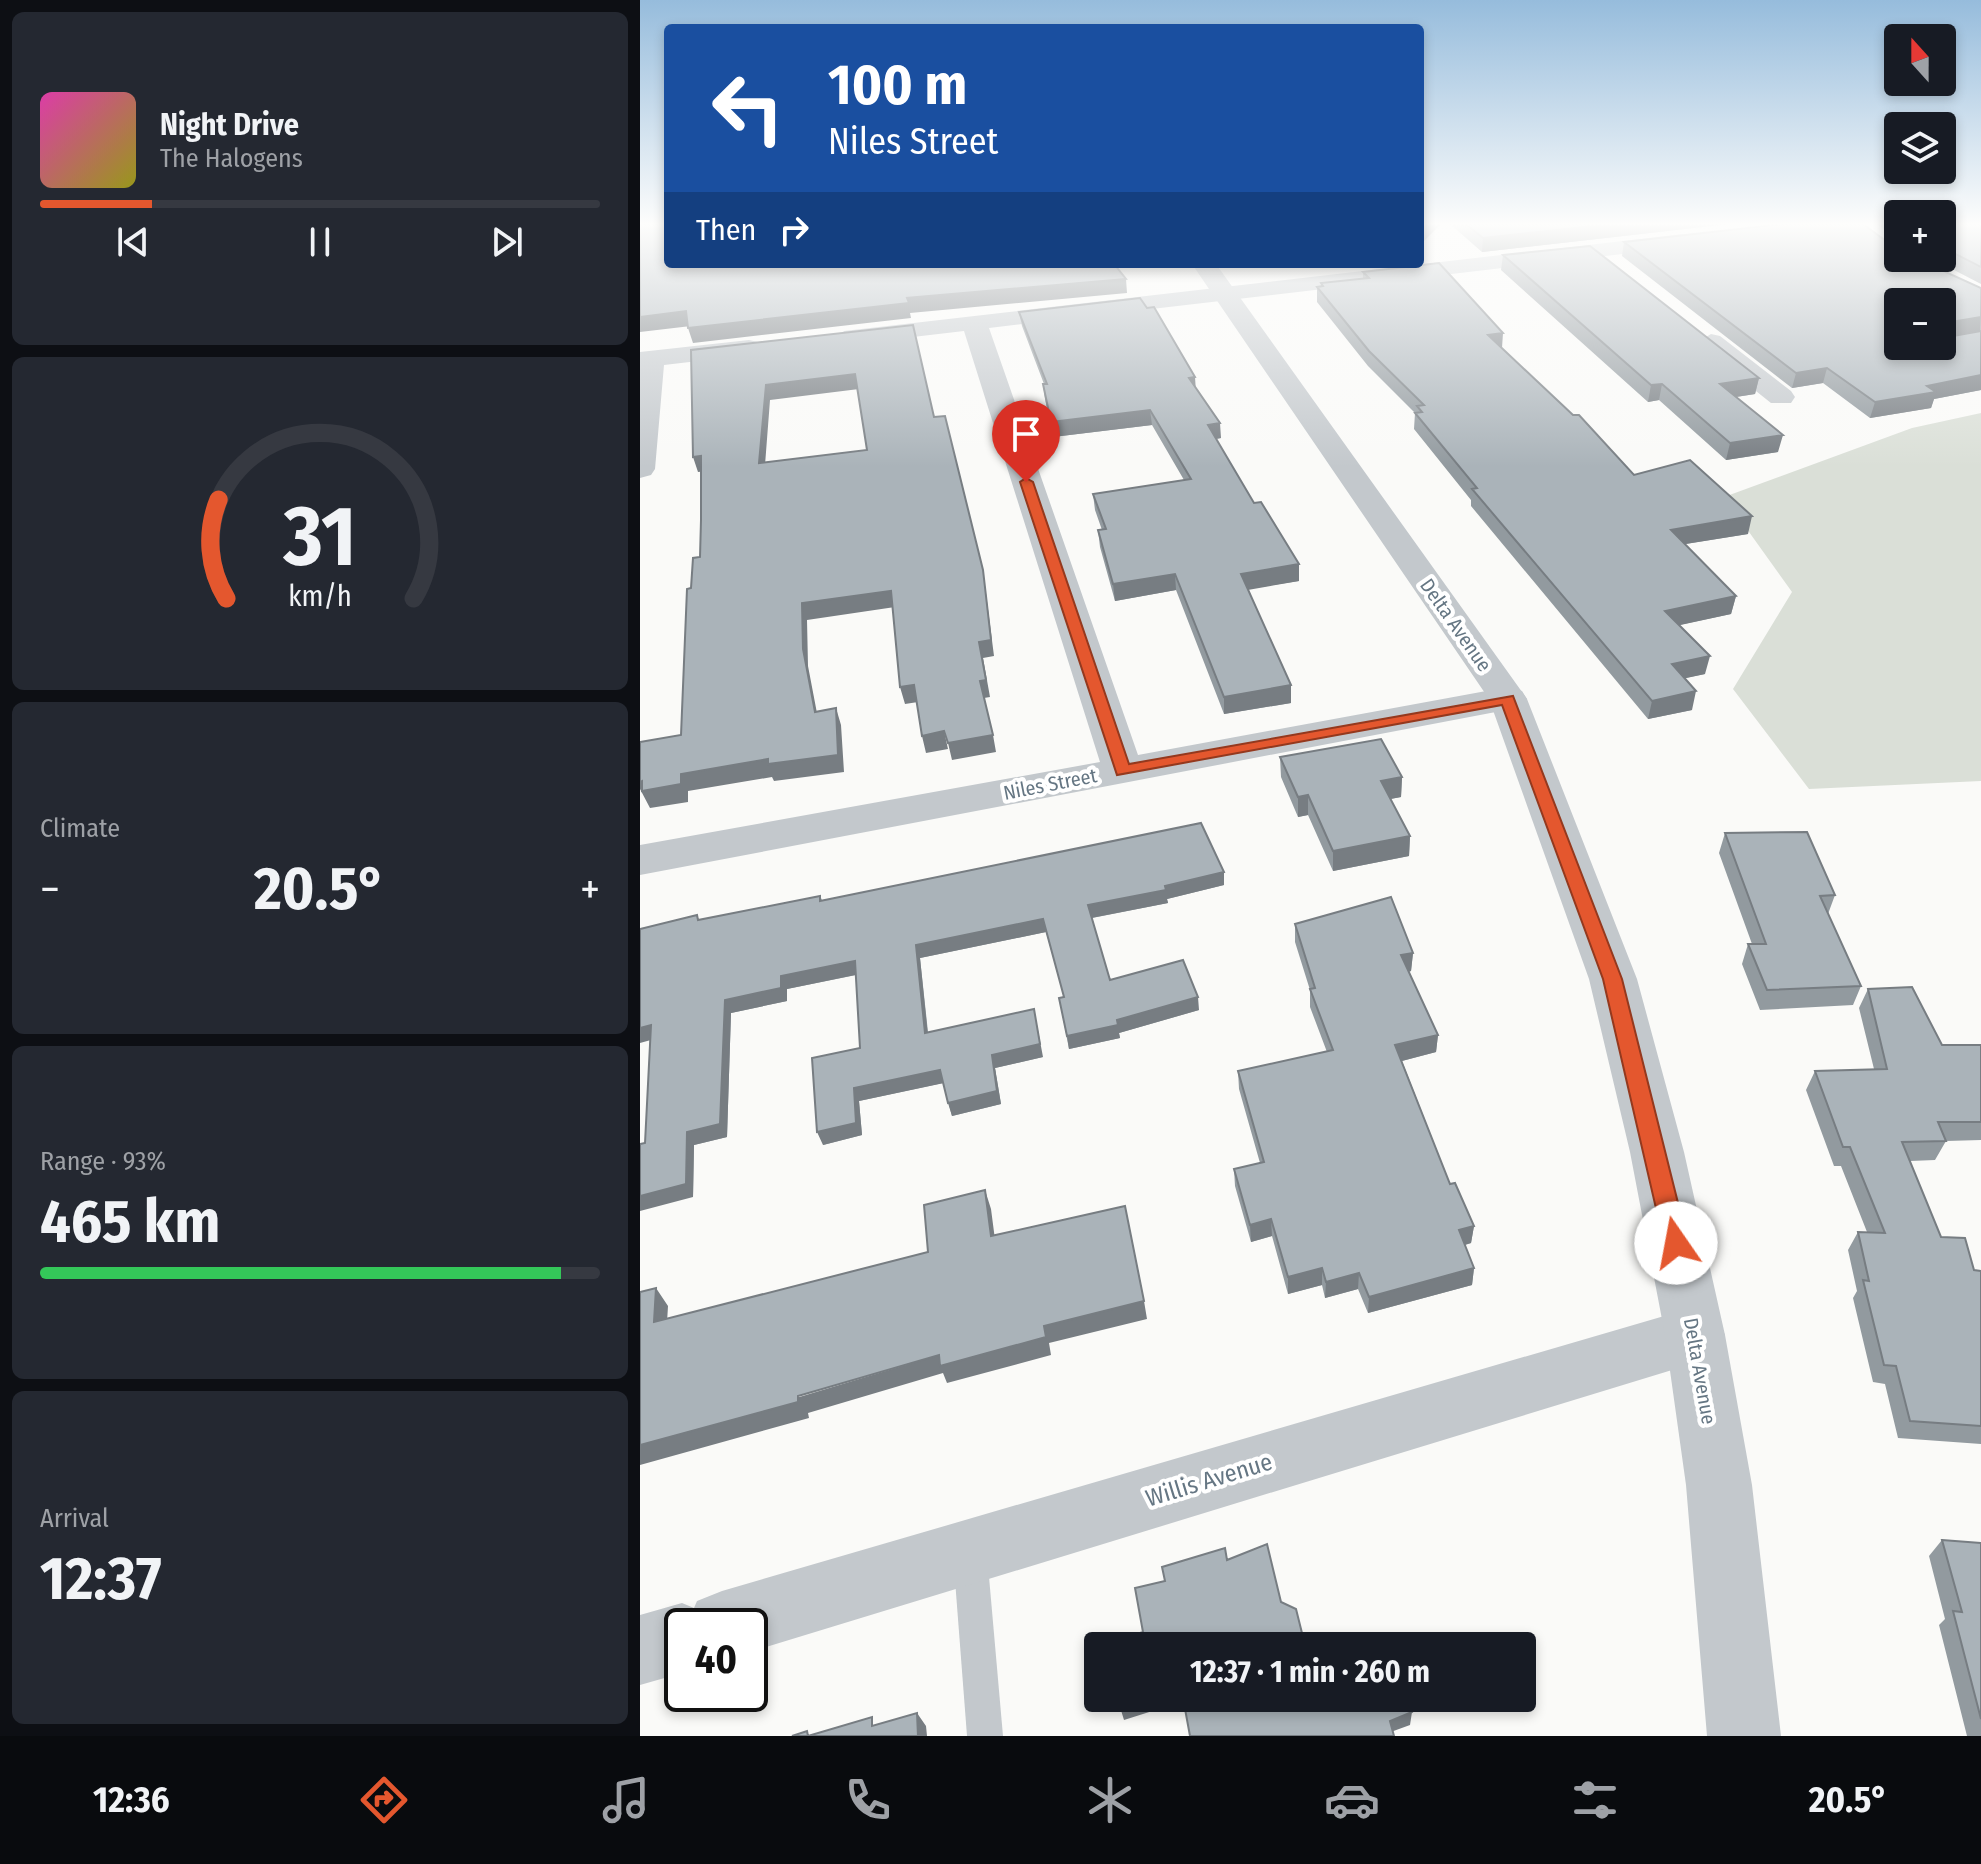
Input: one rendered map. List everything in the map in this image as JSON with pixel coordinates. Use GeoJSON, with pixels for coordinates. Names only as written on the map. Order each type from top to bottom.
{"type":"FeatureCollection","features":[{"type":"Feature","properties":{"kind":"street"},"geometry":{"type":"LineString","coordinates":[[824,339],[1133,305]]}},
{"type":"Feature","properties":{"kind":"street","name":"Delta Avenue"},"geometry":{"type":"LineString","coordinates":[[1233,305],[1508,699],[1613,979],[1657,1152],[1695,1335],[1719,1485],[1744,1736]]}},
{"type":"Feature","properties":{"kind":"street"},"geometry":{"type":"LineString","coordinates":[[974,322],[1123,771]]}},
{"type":"Feature","properties":{"kind":"street"},"geometry":{"type":"LineString","coordinates":[[1694,329],[1781,397]]}},
{"type":"Feature","properties":{"kind":"street"},"geometry":{"type":"LineString","coordinates":[[640,469],[646,360],[777,345]]}},
{"type":"Feature","properties":{"kind":"street","name":"Niles Street"},"geometry":{"type":"LineString","coordinates":[[640,860],[1508,699]]}},
{"type":"Feature","properties":{"kind":"street","name":"Willis Avenue"},"geometry":{"type":"LineString","coordinates":[[768,1612],[1695,1335]]}},
{"type":"Feature","properties":{"kind":"street"},"geometry":{"type":"LineString","coordinates":[[640,1650],[664,1643]]}},
{"type":"Feature","properties":{"kind":"lane"},"geometry":{"type":"LineString","coordinates":[[970,1553],[985,1736]]}},
{"type":"Feature","properties":{"kind":"shaded area"},"geometry":{"type":"Polygon","coordinates":[[[1981,413],[1981,781],[1809,789],[1733,689],[1792,592],[1724,497],[1912,428],[1981,413]]]}},
{"type":"Feature","properties":{"kind":"building"},"geometry":{"type":"Polygon","coordinates":[[[640,305],[891,305],[688,328],[686,311],[640,317],[640,305]]]}},
{"type":"Feature","properties":{"kind":"building"},"geometry":{"type":"Polygon","coordinates":[[[1079,305],[1154,307],[1195,377],[1189,378],[1220,423],[1208,425],[1254,503],[1261,502],[1299,564],[1241,574],[1291,685],[1224,697],[1175,574],[1113,584],[1098,530],[1106,529],[1093,494],[1191,479],[1150,410],[1051,422],[1043,384],[1047,384],[1019,312],[1079,305]]]}},
{"type":"Feature","properties":{"kind":"building"},"geometry":{"type":"Polygon","coordinates":[[[1332,305],[1477,305],[1503,333],[1488,335],[1573,415],[1579,415],[1634,475],[1690,460],[1752,516],[1671,530],[1736,596],[1665,611],[1710,656],[1672,664],[1696,691],[1652,701],[1472,489],[1477,488],[1415,413],[1422,412],[1417,406],[1424,405],[1369,351],[1332,305]]]}},
{"type":"Feature","properties":{"kind":"building"},"geometry":{"type":"Polygon","coordinates":[[[1560,305],[1666,305],[1759,378],[1720,384],[1783,435],[1730,443],[1662,384],[1651,385],[1560,305]]]}},
{"type":"Feature","properties":{"kind":"building"},"geometry":{"type":"Polygon","coordinates":[[[1707,305],[1884,305],[1884,360],[1956,360],[1956,335],[1981,331],[1981,375],[1927,386],[1936,392],[1875,402],[1827,368],[1796,373],[1707,305]]]}},
{"type":"Feature","properties":{"kind":"building"},"geometry":{"type":"Polygon","coordinates":[[[1956,305],[1981,305],[1981,317],[1956,321],[1956,305]]]}},
{"type":"Feature","properties":{"kind":"building"},"geometry":{"type":"Polygon","coordinates":[[[913,325],[934,417],[945,416],[983,570],[991,640],[979,642],[986,680],[980,681],[993,735],[948,743],[944,731],[922,736],[914,685],[900,687],[891,591],[802,603],[803,649],[815,712],[836,708],[838,755],[768,764],[768,759],[681,774],[681,784],[642,791],[640,742],[681,735],[687,589],[691,588],[693,558],[700,557],[701,520],[701,456],[693,457],[691,350],[913,325]],[[855,374],[766,385],[759,463],[867,450],[855,374]]]}},
{"type":"Feature","properties":{"kind":"building"},"geometry":{"type":"Polygon","coordinates":[[[1381,739],[1402,777],[1381,781],[1410,836],[1333,851],[1308,795],[1298,797],[1280,757],[1381,739]]]}},
{"type":"Feature","properties":{"kind":"building"},"geometry":{"type":"Polygon","coordinates":[[[1201,823],[1224,872],[1165,886],[1166,890],[1088,905],[1110,980],[1183,960],[1198,997],[1117,1020],[1118,1025],[1067,1036],[1059,998],[1064,997],[1043,919],[916,945],[925,1033],[1034,1009],[1040,1044],[992,1055],[997,1091],[948,1103],[940,1070],[854,1088],[856,1123],[817,1132],[812,1058],[860,1048],[855,961],[781,976],[781,988],[725,1000],[720,1124],[687,1132],[686,1184],[640,1196],[640,1144],[645,1143],[651,1025],[640,1028],[640,929],[697,915],[698,920],[820,896],[820,901],[1201,823]]]}},
{"type":"Feature","properties":{"kind":"building"},"geometry":{"type":"Polygon","coordinates":[[[1807,832],[1835,895],[1820,896],[1861,986],[1767,990],[1748,944],[1766,944],[1725,833],[1807,832]]]}},
{"type":"Feature","properties":{"kind":"building"},"geometry":{"type":"Polygon","coordinates":[[[1391,897],[1413,953],[1401,955],[1438,1035],[1395,1045],[1450,1184],[1455,1183],[1474,1226],[1459,1230],[1474,1268],[1369,1297],[1359,1273],[1326,1282],[1322,1268],[1288,1277],[1271,1219],[1250,1225],[1234,1169],[1264,1162],[1238,1071],[1333,1050],[1310,989],[1315,988],[1295,924],[1391,897]]]}},
{"type":"Feature","properties":{"kind":"building"},"geometry":{"type":"Polygon","coordinates":[[[1912,987],[1942,1045],[1981,1045],[1981,1122],[1938,1122],[1946,1141],[1902,1142],[1941,1237],[1965,1238],[1974,1270],[1981,1271],[1981,1426],[1910,1421],[1896,1366],[1884,1365],[1863,1280],[1869,1281],[1858,1232],[1885,1233],[1850,1147],[1843,1147],[1815,1071],[1887,1069],[1868,989],[1912,987]]]}},
{"type":"Feature","properties":{"kind":"building"},"geometry":{"type":"Polygon","coordinates":[[[985,1190],[991,1236],[1125,1206],[1144,1301],[1044,1326],[1046,1337],[940,1366],[939,1355],[798,1396],[798,1402],[640,1445],[640,1292],[656,1288],[654,1322],[928,1252],[924,1205],[985,1190]]]}},
{"type":"Feature","properties":{"kind":"building"},"geometry":{"type":"Polygon","coordinates":[[[1942,1540],[1981,1543],[1981,1719],[1953,1611],[1962,1612],[1942,1540]]]}},
{"type":"Feature","properties":{"kind":"building"},"geometry":{"type":"Polygon","coordinates":[[[1267,1544],[1281,1602],[1296,1609],[1302,1632],[1143,1632],[1135,1588],[1165,1581],[1162,1567],[1225,1548],[1227,1560],[1267,1544]]]}},
{"type":"Feature","properties":{"kind":"building"},"geometry":{"type":"Polygon","coordinates":[[[1186,1712],[1412,1712],[1390,1721],[1394,1736],[1190,1736],[1186,1712]]]}},
{"type":"Feature","properties":{"kind":"building"},"geometry":{"type":"Polygon","coordinates":[[[917,1713],[918,1736],[808,1736],[872,1717],[872,1726],[917,1713]]]}},
{"type":"Feature","properties":{"kind":"route"},"geometry":{"type":"LineString","coordinates":[[1026,482],[1123,771],[1508,699],[1613,979],[1657,1152],[1676,1243]]}}]}
